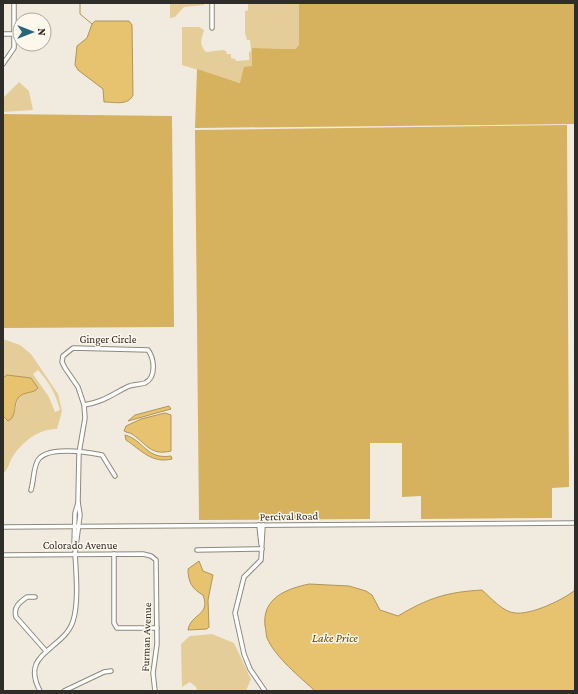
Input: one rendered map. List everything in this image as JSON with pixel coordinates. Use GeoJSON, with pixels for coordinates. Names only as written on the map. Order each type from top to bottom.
{"type":"FeatureCollection","features":[{"type":"Feature","properties":{"kind":"street"},"geometry":{"type":"LineString","coordinates":[[212,3],[212,28]]}},
{"type":"Feature","properties":{"kind":"street"},"geometry":{"type":"LineString","coordinates":[[3,64],[12,51]]}},
{"type":"Feature","properties":{"kind":"street","name":"Ginger Circle"},"geometry":{"type":"LineString","coordinates":[[73,348],[142,348],[148,350],[152,355],[153,371],[151,378],[147,382],[128,386],[98,402],[84,405],[78,388],[62,362],[63,356],[73,348]]}},
{"type":"Feature","properties":{"kind":"street"},"geometry":{"type":"LineString","coordinates":[[40,691],[34,675],[34,668],[38,660],[61,638],[73,621],[75,608],[75,554],[77,526],[80,515],[78,502],[79,453],[85,418],[84,405]]}},
{"type":"Feature","properties":{"kind":"street"},"geometry":{"type":"LineString","coordinates":[[31,490],[34,482],[37,460],[42,455],[54,451],[102,454],[115,476]]}},
{"type":"Feature","properties":{"kind":"street","name":"Percival Road"},"geometry":{"type":"LineString","coordinates":[[3,527],[575,523]]}},
{"type":"Feature","properties":{"kind":"street"},"geometry":{"type":"LineString","coordinates":[[261,525],[262,549],[260,560],[244,577],[235,613],[244,654],[250,669],[265,691]]}},
{"type":"Feature","properties":{"kind":"street"},"geometry":{"type":"LineString","coordinates":[[196,550],[262,549]]}},
{"type":"Feature","properties":{"kind":"street"},"geometry":{"type":"LineString","coordinates":[[114,554],[114,623],[117,628],[156,628]]}},
{"type":"Feature","properties":{"kind":"street","name":"Colorado Avenue"},"geometry":{"type":"LineString","coordinates":[[3,555],[143,554],[151,556],[156,560]]}},
{"type":"Feature","properties":{"kind":"street","name":"Furman Avenue"},"geometry":{"type":"LineString","coordinates":[[155,691],[152,673],[156,628],[156,560]]}},
{"type":"Feature","properties":{"kind":"street"},"geometry":{"type":"LineString","coordinates":[[35,597],[27,597],[17,604],[14,612],[16,617],[46,651]]}},
{"type":"Feature","properties":{"kind":"street"},"geometry":{"type":"LineString","coordinates":[[64,691],[104,672],[111,671]]}},
{"type":"Feature","properties":{"kind":"shaded area"},"geometry":{"type":"Polygon","coordinates":[[[170,3],[204,3],[204,5],[184,7],[175,17],[170,18],[170,3]]]}},
{"type":"Feature","properties":{"kind":"shaded area"},"geometry":{"type":"Polygon","coordinates":[[[248,3],[299,3],[299,45],[295,49],[253,48],[252,66],[241,83],[182,65],[182,27],[199,27],[204,30],[201,44],[206,52],[223,50],[226,51],[227,54],[231,54],[231,58],[235,59],[236,61],[249,60],[249,52],[251,51],[250,40],[247,40],[245,33],[245,11],[248,10],[248,3]]]}},
{"type":"Feature","properties":{"kind":"shaded area"},"geometry":{"type":"Polygon","coordinates":[[[299,3],[575,3],[575,124],[195,128],[197,69],[240,83],[244,67],[252,66],[252,48],[295,49],[299,45],[299,3]]]}},
{"type":"Feature","properties":{"kind":"shaded area"},"geometry":{"type":"Polygon","coordinates":[[[19,82],[29,91],[33,110],[3,112],[3,98],[19,82]]]}},
{"type":"Feature","properties":{"kind":"shaded area"},"geometry":{"type":"Polygon","coordinates":[[[3,114],[172,116],[174,327],[3,328],[3,114]]]}},
{"type":"Feature","properties":{"kind":"shaded area"},"geometry":{"type":"Polygon","coordinates":[[[567,125],[569,487],[552,488],[552,518],[421,519],[421,496],[402,497],[402,443],[370,443],[370,519],[199,520],[195,130],[567,125]]]}},
{"type":"Feature","properties":{"kind":"shaded area"},"geometry":{"type":"Polygon","coordinates":[[[3,339],[20,345],[31,354],[58,394],[62,411],[57,429],[44,431],[25,442],[16,452],[3,474],[3,416],[5,420],[14,415],[18,398],[22,394],[38,389],[31,378],[7,375],[3,378],[3,339]],[[38,370],[33,374],[49,397],[55,412],[60,410],[54,393],[38,370]]]}},
{"type":"Feature","properties":{"kind":"shaded area"},"geometry":{"type":"Polygon","coordinates":[[[212,634],[234,643],[251,679],[246,691],[197,691],[196,687],[190,682],[182,687],[181,644],[190,636],[212,634]]]}},
{"type":"Feature","properties":{"kind":"water"},"geometry":{"type":"Polygon","coordinates":[[[95,21],[129,21],[132,25],[133,95],[128,101],[117,103],[104,102],[103,89],[78,70],[75,65],[77,46],[87,38],[92,24],[95,21]]]}},
{"type":"Feature","properties":{"kind":"water"},"geometry":{"type":"Polygon","coordinates":[[[7,375],[31,378],[38,388],[34,391],[23,394],[18,398],[13,417],[8,421],[3,416],[3,378],[7,375]]]}},
{"type":"Feature","properties":{"kind":"water"},"geometry":{"type":"Polygon","coordinates":[[[169,406],[171,409],[128,421],[135,415],[169,406]]]}},
{"type":"Feature","properties":{"kind":"water"},"geometry":{"type":"Polygon","coordinates":[[[165,413],[171,415],[171,451],[158,452],[153,450],[132,434],[124,431],[126,426],[141,419],[165,413]]]}},
{"type":"Feature","properties":{"kind":"water"},"geometry":{"type":"Polygon","coordinates":[[[125,435],[137,441],[150,452],[156,455],[171,456],[172,459],[158,460],[147,455],[126,440],[125,435]]]}},
{"type":"Feature","properties":{"kind":"water"},"geometry":{"type":"Polygon","coordinates":[[[199,561],[203,571],[213,575],[208,600],[209,627],[207,629],[188,630],[193,620],[203,611],[205,602],[203,595],[191,585],[188,574],[188,569],[199,561]]]}},
{"type":"Feature","properties":{"kind":"water","name":"Lake Price"},"geometry":{"type":"Polygon","coordinates":[[[309,584],[349,586],[366,591],[372,595],[380,610],[398,616],[438,597],[458,592],[482,590],[506,610],[515,613],[529,612],[563,598],[575,590],[575,691],[315,691],[288,666],[276,652],[267,638],[265,626],[267,608],[277,596],[292,589],[309,584]]]}},
{"type":"Feature","properties":{"kind":"waterway"},"geometry":{"type":"LineString","coordinates":[[80,3],[80,14],[92,24]]}}]}
